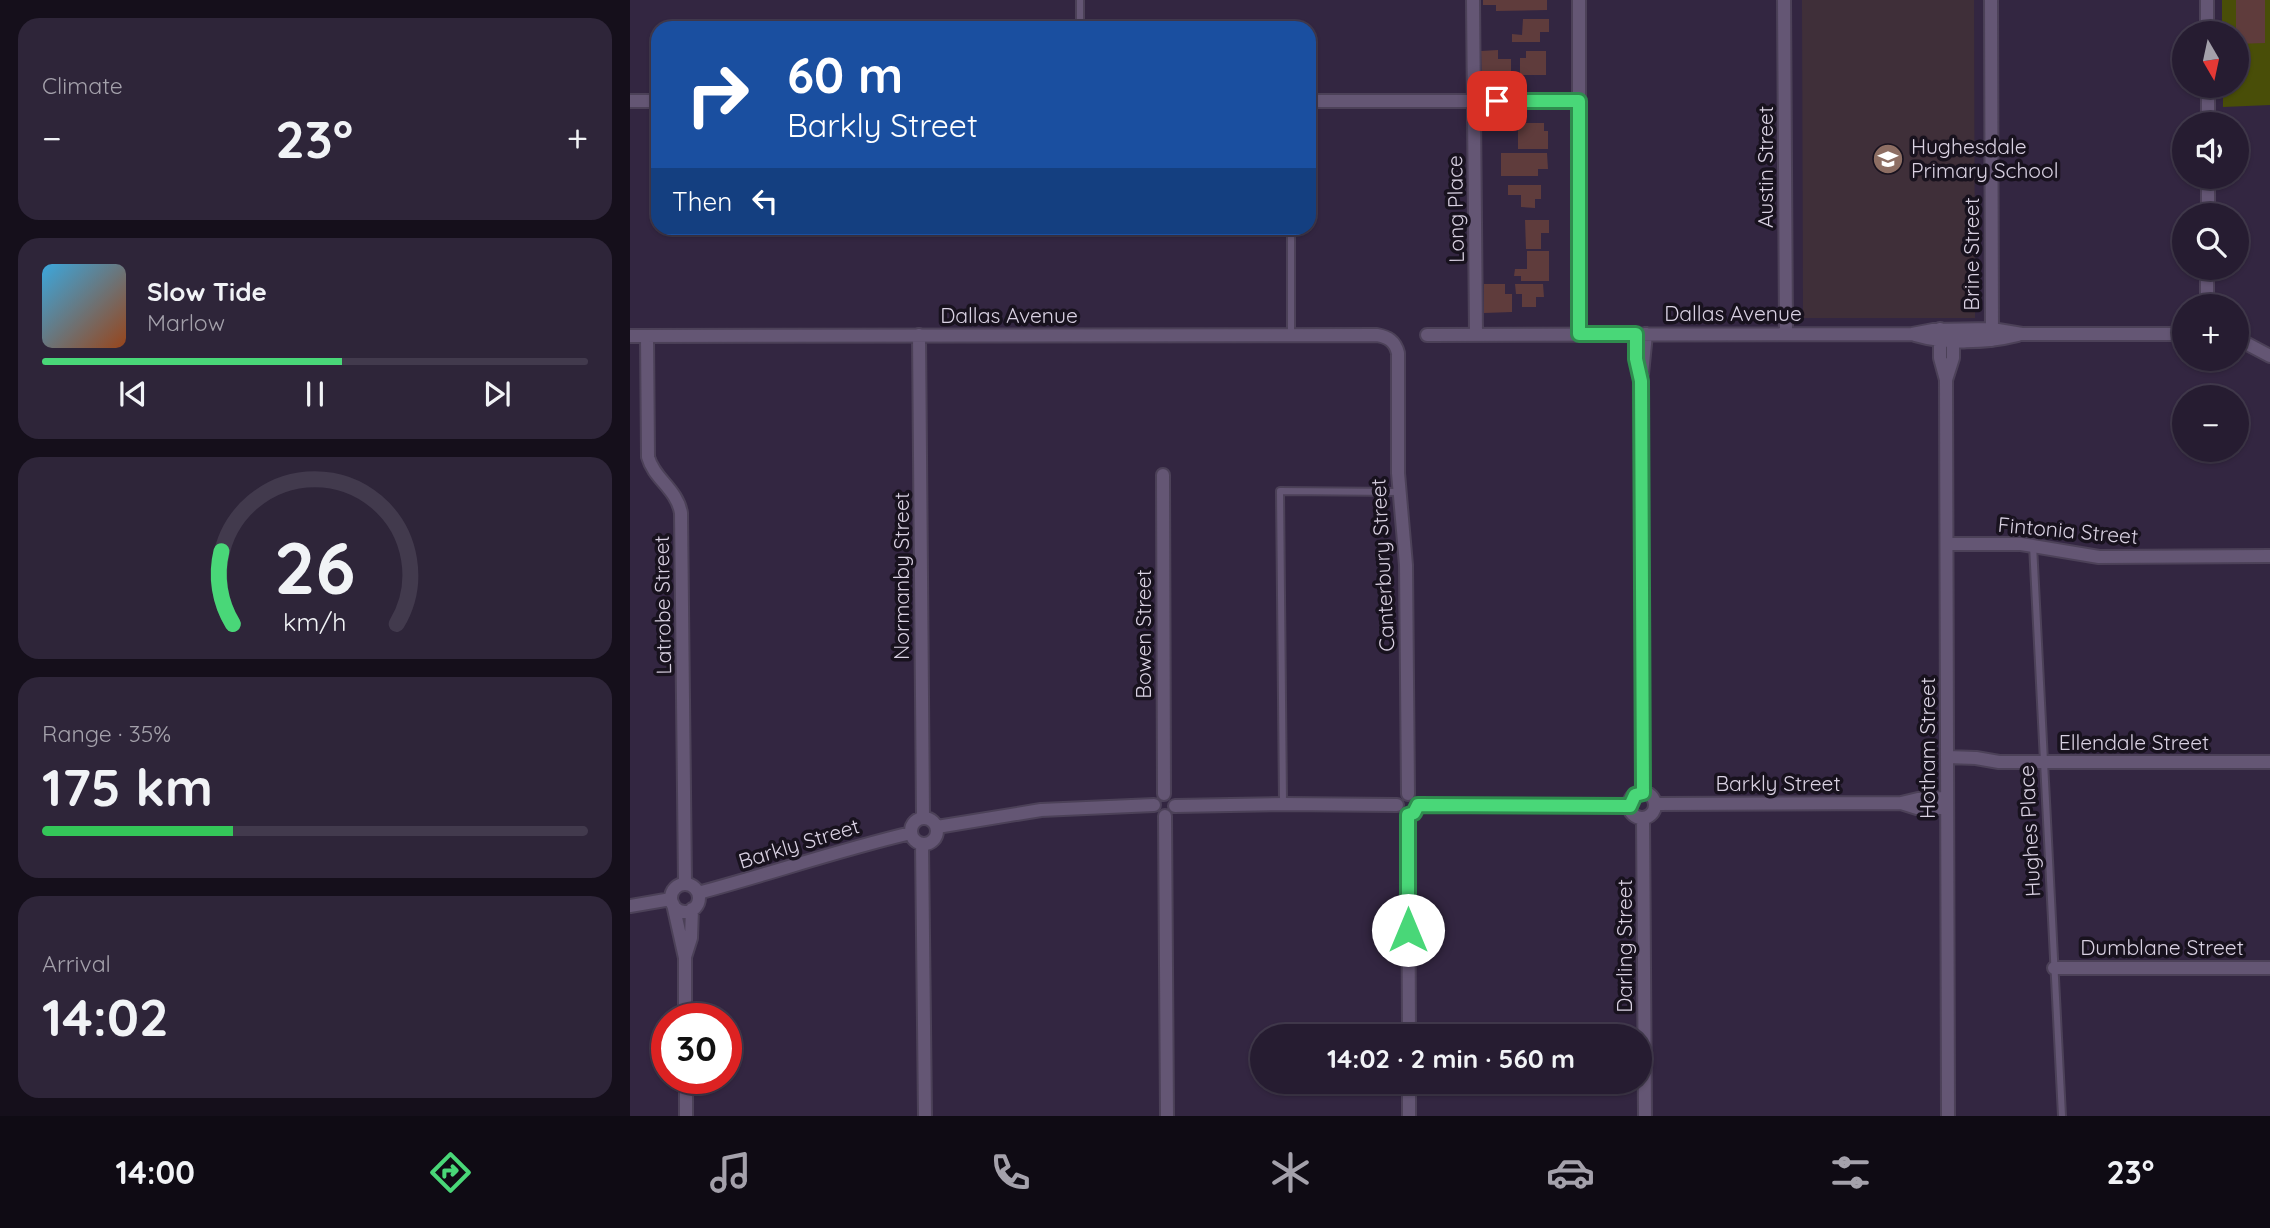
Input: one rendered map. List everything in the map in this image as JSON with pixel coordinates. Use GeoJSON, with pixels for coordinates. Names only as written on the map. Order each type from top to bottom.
{"type":"FeatureCollection","features":[{"type":"Feature","properties":{"kind":"street","name":"Long Place"},"geometry":{"type":"LineString","coordinates":[[1474,0],[1476,334]]}},
{"type":"Feature","properties":{"kind":"street"},"geometry":{"type":"LineString","coordinates":[[1579,0],[1579,334]]}},
{"type":"Feature","properties":{"kind":"street","name":"Austin Street"},"geometry":{"type":"LineString","coordinates":[[1784,0],[1786,333]]}},
{"type":"Feature","properties":{"kind":"street","name":"Brine Street"},"geometry":{"type":"LineString","coordinates":[[1991,0],[1992,334]]}},
{"type":"Feature","properties":{"kind":"street"},"geometry":{"type":"LineString","coordinates":[[2207,0],[2207,21]]}},
{"type":"Feature","properties":{"kind":"street"},"geometry":{"type":"LineString","coordinates":[[630,101],[651,101]]}},
{"type":"Feature","properties":{"kind":"street"},"geometry":{"type":"LineString","coordinates":[[1316,101],[1579,101]]}},
{"type":"Feature","properties":{"kind":"street"},"geometry":{"type":"LineString","coordinates":[[1641,334],[1645,358],[1641,381],[1643,793]]}},
{"type":"Feature","properties":{"kind":"street","name":"Dallas Avenue"},"geometry":{"type":"LineString","coordinates":[[1427,335],[2172,334]]}},
{"type":"Feature","properties":{"kind":"street","name":"Normanby Street"},"geometry":{"type":"LineString","coordinates":[[919,335],[923,817]]}},
{"type":"Feature","properties":{"kind":"street","name":"Dallas Avenue"},"geometry":{"type":"LineString","coordinates":[[630,336],[1377,335],[1388,338]]}},
{"type":"Feature","properties":{"kind":"street","name":"Hotham Street"},"geometry":{"type":"LineString","coordinates":[[1946,335],[1940,358],[1946,380],[1948,1116]]}},
{"type":"Feature","properties":{"kind":"street","name":"Latrobe Street"},"geometry":{"type":"LineString","coordinates":[[647,336],[648,457],[653,470],[676,496],[681,513],[685,884]]}},
{"type":"Feature","properties":{"kind":"street","name":"Canterbury Street"},"geometry":{"type":"LineString","coordinates":[[1388,338],[1398,353],[1398,473],[1406,565],[1408,793]]}},
{"type":"Feature","properties":{"kind":"street"},"geometry":{"type":"LineString","coordinates":[[2249,345],[2270,356]]}},
{"type":"Feature","properties":{"kind":"street","name":"Bowen Street"},"geometry":{"type":"LineString","coordinates":[[1163,475],[1164,794]]}},
{"type":"Feature","properties":{"kind":"street","name":"Fintonia Street"},"geometry":{"type":"LineString","coordinates":[[1947,544],[2034,545],[2099,557],[2270,556]]}},
{"type":"Feature","properties":{"kind":"street","name":"Ellendale Street"},"geometry":{"type":"LineString","coordinates":[[1947,762],[1976,766],[1999,762],[2270,762]]}},
{"type":"Feature","properties":{"kind":"street"},"geometry":{"type":"LineString","coordinates":[[1408,793],[1416,798],[1418,805],[1414,813],[1401,814],[1396,805],[1398,798],[1408,793]]}},
{"type":"Feature","properties":{"kind":"street"},"geometry":{"type":"LineString","coordinates":[[1643,793],[1653,797],[1655,804],[1654,812],[1643,818],[1635,816],[1630,806],[1635,795],[1643,793]]}},
{"type":"Feature","properties":{"kind":"street"},"geometry":{"type":"LineString","coordinates":[[1164,794],[1171,796],[1175,806],[1173,812],[1165,816],[1156,812],[1154,805],[1158,796],[1164,794]]}},
{"type":"Feature","properties":{"kind":"street","name":"Barkly Street"},"geometry":{"type":"LineString","coordinates":[[1655,804],[1901,803],[1917,808],[1947,803]]}},
{"type":"Feature","properties":{"kind":"street"},"geometry":{"type":"LineString","coordinates":[[937,827],[1041,810],[1154,805]]}},
{"type":"Feature","properties":{"kind":"street"},"geometry":{"type":"LineString","coordinates":[[1175,806],[1396,805]]}},
{"type":"Feature","properties":{"kind":"street"},"geometry":{"type":"LineString","coordinates":[[1418,805],[1630,806]]}},
{"type":"Feature","properties":{"kind":"street"},"geometry":{"type":"LineString","coordinates":[[1408,815],[1409,1024]]}},
{"type":"Feature","properties":{"kind":"street"},"geometry":{"type":"LineString","coordinates":[[1165,816],[1167,1116]]}},
{"type":"Feature","properties":{"kind":"street"},"geometry":{"type":"LineString","coordinates":[[923,817],[932,820],[937,827],[934,839],[922,844],[915,840],[911,833],[915,821],[923,817]]}},
{"type":"Feature","properties":{"kind":"street","name":"Darling Street"},"geometry":{"type":"LineString","coordinates":[[1643,818],[1645,1116]]}},
{"type":"Feature","properties":{"kind":"street","name":"Barkly Street"},"geometry":{"type":"LineString","coordinates":[[698,893],[860,845],[911,833]]}},
{"type":"Feature","properties":{"kind":"street"},"geometry":{"type":"LineString","coordinates":[[922,844],[925,1116]]}},
{"type":"Feature","properties":{"kind":"street"},"geometry":{"type":"LineString","coordinates":[[630,906],[672,902],[682,911],[692,909],[697,904],[698,893],[693,886],[685,884],[676,887],[672,902],[685,958],[685,1003]]}},
{"type":"Feature","properties":{"kind":"street"},"geometry":{"type":"LineString","coordinates":[[685,958],[691,938],[692,909]]}},
{"type":"Feature","properties":{"kind":"street","name":"Dumblane Street"},"geometry":{"type":"LineString","coordinates":[[2054,968],[2270,968]]}},
{"type":"Feature","properties":{"kind":"street"},"geometry":{"type":"LineString","coordinates":[[686,1094],[686,1116]]}},
{"type":"Feature","properties":{"kind":"street"},"geometry":{"type":"LineString","coordinates":[[1409,1094],[1409,1116]]}},
{"type":"Feature","properties":{"kind":"lane"},"geometry":{"type":"LineString","coordinates":[[1080,0],[1080,21]]}},
{"type":"Feature","properties":{"kind":"lane"},"geometry":{"type":"LineString","coordinates":[[1292,235],[1292,335]]}},
{"type":"Feature","properties":{"kind":"lane"},"geometry":{"type":"LineString","coordinates":[[1283,804],[1280,491],[1400,492]]}},
{"type":"Feature","properties":{"kind":"lane","name":"Hughes Place"},"geometry":{"type":"LineString","coordinates":[[2034,545],[2062,1116]]}},
{"type":"Feature","properties":{"kind":"shaded area","name":"Hughesdale Primary School"},"geometry":{"type":"Polygon","coordinates":[[[1802,0],[1974,0],[1975,318],[1803,318],[1802,0]]]}},
{"type":"Feature","properties":{"kind":"green space"},"geometry":{"type":"Polygon","coordinates":[[[2222,0],[2270,0],[2270,105],[2223,107],[2223,98],[2249,98],[2249,21],[2222,21],[2222,0]]]}},
{"type":"Feature","properties":{"kind":"building"},"geometry":{"type":"Polygon","coordinates":[[[1483,0],[1547,0],[1547,10],[1496,11],[1496,5],[1483,5],[1483,0]]]}},
{"type":"Feature","properties":{"kind":"building"},"geometry":{"type":"Polygon","coordinates":[[[2236,0],[2265,0],[2265,43],[2249,44],[2249,21],[2236,21],[2236,0]]]}},
{"type":"Feature","properties":{"kind":"building"},"geometry":{"type":"Polygon","coordinates":[[[1523,19],[1549,19],[1549,32],[1540,32],[1540,42],[1512,42],[1512,34],[1522,35],[1523,19]]]}},
{"type":"Feature","properties":{"kind":"building"},"geometry":{"type":"Polygon","coordinates":[[[1498,50],[1498,59],[1511,59],[1511,72],[1505,72],[1505,76],[1482,76],[1481,51],[1498,50]]]}},
{"type":"Feature","properties":{"kind":"building"},"geometry":{"type":"Polygon","coordinates":[[[1526,51],[1546,51],[1546,75],[1520,75],[1520,58],[1526,58],[1526,51]]]}},
{"type":"Feature","properties":{"kind":"building"},"geometry":{"type":"Polygon","coordinates":[[[1518,123],[1544,123],[1544,131],[1548,131],[1548,149],[1518,149],[1518,123]]]}},
{"type":"Feature","properties":{"kind":"building"},"geometry":{"type":"Polygon","coordinates":[[[1501,153],[1547,153],[1548,169],[1538,169],[1538,176],[1501,176],[1501,153]]]}},
{"type":"Feature","properties":{"kind":"building"},"geometry":{"type":"Polygon","coordinates":[[[1508,185],[1541,185],[1541,199],[1535,199],[1535,208],[1521,207],[1521,195],[1508,195],[1508,185]]]}},
{"type":"Feature","properties":{"kind":"building"},"geometry":{"type":"Polygon","coordinates":[[[1525,220],[1549,220],[1549,233],[1541,233],[1541,249],[1526,249],[1525,220]]]}},
{"type":"Feature","properties":{"kind":"building"},"geometry":{"type":"Polygon","coordinates":[[[1527,251],[1549,251],[1549,281],[1521,281],[1521,276],[1514,276],[1515,269],[1527,269],[1527,251]]]}},
{"type":"Feature","properties":{"kind":"building"},"geometry":{"type":"Polygon","coordinates":[[[1484,284],[1505,284],[1505,294],[1512,294],[1512,312],[1484,313],[1484,284]]]}},
{"type":"Feature","properties":{"kind":"building"},"geometry":{"type":"Polygon","coordinates":[[[1515,284],[1543,284],[1544,297],[1536,297],[1536,307],[1522,307],[1522,294],[1516,294],[1515,284]]]}},
{"type":"Feature","properties":{"kind":"place","name":"Hughesdale Primary School"},"geometry":{"type":"Point","coordinates":[1888,159]}},
{"type":"Feature","properties":{"kind":"route"},"geometry":{"type":"LineString","coordinates":[[1408,930],[1408,815],[1414,813],[1418,805],[1630,806],[1632,798],[1643,793],[1641,381],[1636,359],[1636,334],[1579,334],[1579,101],[1497,101]]}}]}
